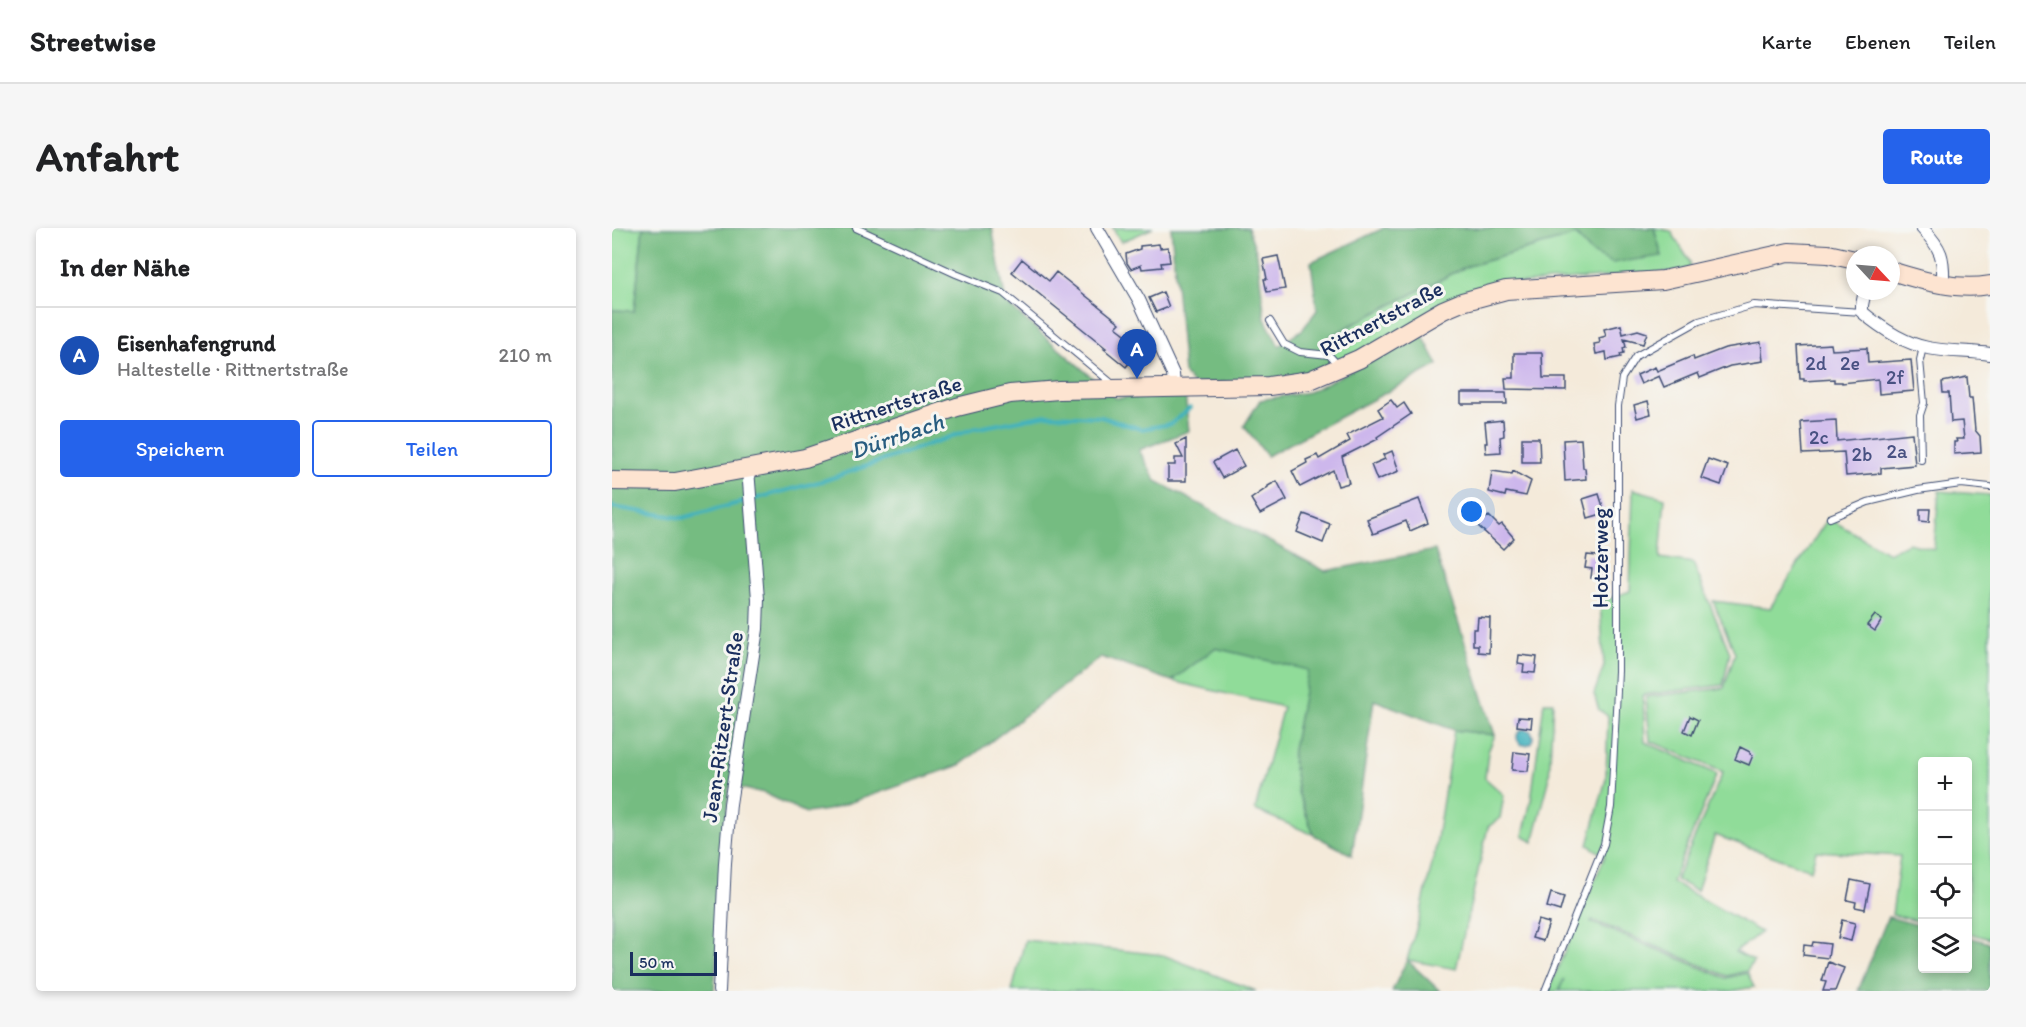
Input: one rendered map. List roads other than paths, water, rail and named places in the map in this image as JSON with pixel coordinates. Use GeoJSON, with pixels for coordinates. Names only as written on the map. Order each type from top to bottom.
{"type":"FeatureCollection","features":[{"type":"Feature","properties":{"kind":"street"},"geometry":{"type":"LineString","coordinates":[[1097,228],[1139,300],[1173,374],[1174,387]]}},
{"type":"Feature","properties":{"kind":"street"},"geometry":{"type":"LineString","coordinates":[[1922,228],[1939,249],[1944,261],[1943,285]]}},
{"type":"Feature","properties":{"kind":"street","name":"Rittnertstraße"},"geometry":{"type":"LineString","coordinates":[[612,481],[675,482],[805,458],[957,407],[1030,392],[1116,388],[1242,387],[1290,384],[1310,380],[1341,368],[1443,310],[1481,296],[1506,290],[1663,280],[1789,252],[1828,254],[1846,258]]}},
{"type":"Feature","properties":{"kind":"street"},"geometry":{"type":"LineString","coordinates":[[1900,273],[1943,285],[1968,287],[1990,285]]}},
{"type":"Feature","properties":{"kind":"street"},"geometry":{"type":"LineString","coordinates":[[1863,300],[1862,312],[1878,326],[1902,339],[1923,346],[1990,354]]}},
{"type":"Feature","properties":{"kind":"street","name":"Jean-Ritzert-Straße"},"geometry":{"type":"LineString","coordinates":[[719,991],[730,804],[758,629],[759,599],[748,469]]}},
{"type":"Feature","properties":{"kind":"lane"},"geometry":{"type":"LineString","coordinates":[[856,228],[1003,293],[1111,381],[1116,388]]}},
{"type":"Feature","properties":{"kind":"lane","name":"Hotzerweg"},"geometry":{"type":"LineString","coordinates":[[1545,991],[1604,844],[1611,807],[1618,671],[1618,406],[1622,378],[1636,356],[1699,321],[1754,305],[1862,312]]}},
{"type":"Feature","properties":{"kind":"lane"},"geometry":{"type":"LineString","coordinates":[[1270,321],[1284,344],[1300,352],[1329,355],[1341,368]]}},
{"type":"Feature","properties":{"kind":"lane"},"geometry":{"type":"LineString","coordinates":[[1921,460],[1920,415],[1924,404],[1920,360],[1923,346]]}},
{"type":"Feature","properties":{"kind":"lane"},"geometry":{"type":"LineString","coordinates":[[1830,518],[1868,502],[1918,490],[1961,484],[1990,487]]}},
{"type":"Feature","properties":{"kind":"water"},"geometry":{"type":"Polygon","coordinates":[[[1525,729],[1533,737],[1525,745],[1517,737],[1525,729]]]}},
{"type":"Feature","properties":{"kind":"waterway","name":"Dürrbach"},"geometry":{"type":"LineString","coordinates":[[612,507],[682,518],[826,480],[973,429],[1047,415],[1101,417],[1141,429],[1171,424],[1190,408]]}},
{"type":"Feature","properties":{"kind":"place","name":"Eisenhafengrund"},"geometry":{"type":"Point","coordinates":[1137,379]}}]}
